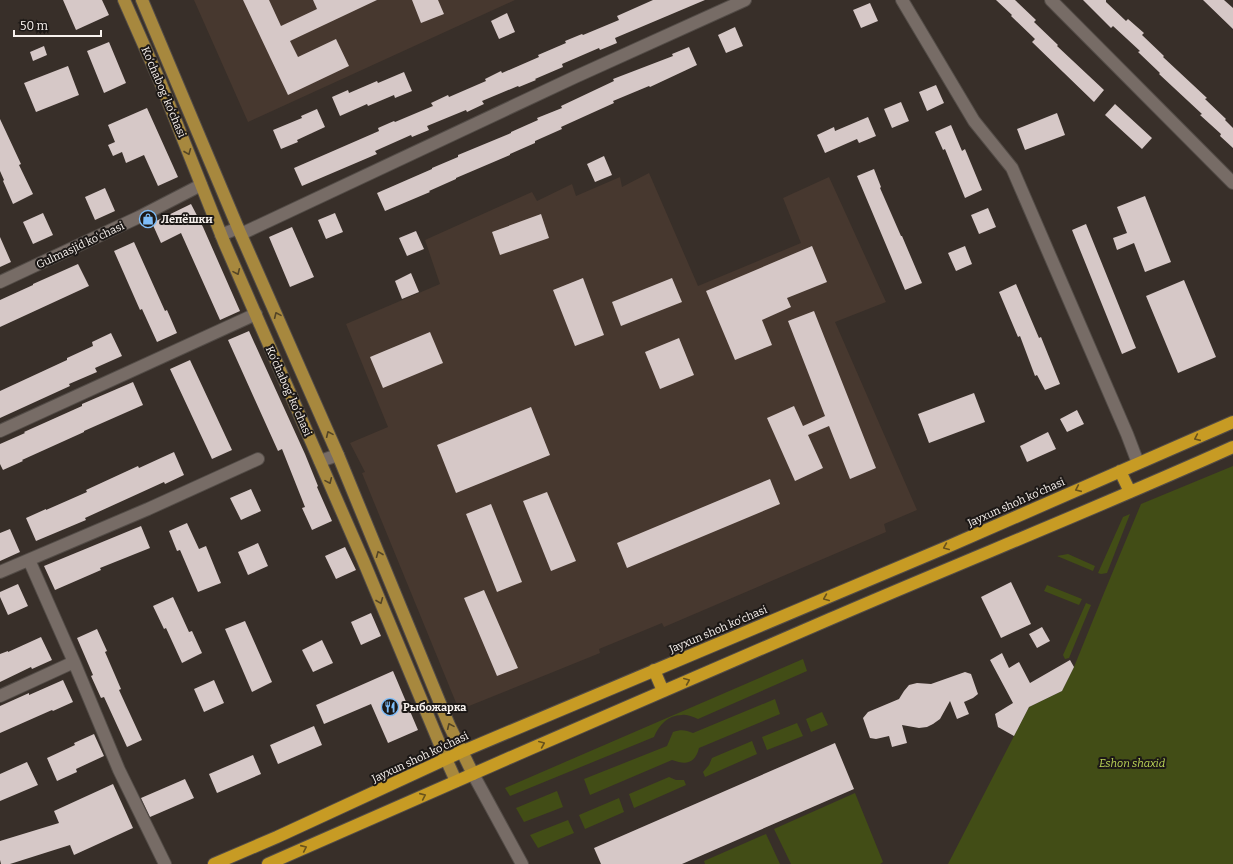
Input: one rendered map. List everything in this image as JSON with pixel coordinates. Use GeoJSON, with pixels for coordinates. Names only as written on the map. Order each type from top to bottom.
{"type":"FeatureCollection","features":[{"type":"Feature","properties":{"kind":"highway","name":"Jayxun shoh ko'chasi"},"geometry":{"type":"LineString","coordinates":[[214,864],[277,837],[461,752],[969,537],[1233,422]]}},
{"type":"Feature","properties":{"kind":"highway"},"geometry":{"type":"LineString","coordinates":[[268,864],[664,691],[1233,447]]}},
{"type":"Feature","properties":{"kind":"highway"},"geometry":{"type":"LineString","coordinates":[[1120,471],[1130,492]]}},
{"type":"Feature","properties":{"kind":"highway"},"geometry":{"type":"LineString","coordinates":[[969,537],[976,557]]}},
{"type":"Feature","properties":{"kind":"highway"},"geometry":{"type":"LineString","coordinates":[[654,670],[664,691]]}},
{"type":"Feature","properties":{"kind":"main road","name":"Ko‘chabog‘ ko‘chasi"},"geometry":{"type":"LineString","coordinates":[[124,0],[161,84],[222,235],[364,560],[456,781]]}},
{"type":"Feature","properties":{"kind":"main road","name":"Ko‘chabog‘ ko‘chasi"},"geometry":{"type":"LineString","coordinates":[[142,0],[240,231],[338,455],[449,725],[473,774]]}},
{"type":"Feature","properties":{"kind":"street"},"geometry":{"type":"LineString","coordinates":[[222,235],[240,231],[745,0]]}},
{"type":"Feature","properties":{"kind":"street"},"geometry":{"type":"LineString","coordinates":[[902,0],[974,121],[1012,168],[1138,463]]}},
{"type":"Feature","properties":{"kind":"street"},"geometry":{"type":"LineString","coordinates":[[1051,0],[1233,182]]}},
{"type":"Feature","properties":{"kind":"street","name":"Gulmasjid ko'chasi"},"geometry":{"type":"LineString","coordinates":[[0,282],[139,217],[201,185]]}},
{"type":"Feature","properties":{"kind":"street"},"geometry":{"type":"LineString","coordinates":[[0,431],[256,314]]}},
{"type":"Feature","properties":{"kind":"street"},"geometry":{"type":"LineString","coordinates":[[320,461],[338,455]]}},
{"type":"Feature","properties":{"kind":"street"},"geometry":{"type":"LineString","coordinates":[[0,572],[258,459]]}},
{"type":"Feature","properties":{"kind":"street"},"geometry":{"type":"LineString","coordinates":[[29,560],[119,770],[166,864]]}},
{"type":"Feature","properties":{"kind":"street"},"geometry":{"type":"LineString","coordinates":[[0,696],[74,662]]}},
{"type":"Feature","properties":{"kind":"street"},"geometry":{"type":"LineString","coordinates":[[473,774],[522,864]]}},
{"type":"Feature","properties":{"kind":"shaded area"},"geometry":{"type":"Polygon","coordinates":[[[194,0],[515,0],[248,122],[194,0]]]}},
{"type":"Feature","properties":{"kind":"shaded area"},"geometry":{"type":"Polygon","coordinates":[[[649,173],[698,286],[801,243],[783,198],[829,177],[886,302],[835,322],[917,510],[884,524],[886,532],[664,627],[662,623],[599,649],[600,653],[459,710],[362,473],[365,472],[350,443],[388,427],[346,324],[440,284],[425,240],[532,192],[537,201],[572,184],[576,196],[620,177],[622,187],[649,173]]]}},
{"type":"Feature","properties":{"kind":"green space","name":"Eshon shaxid"},"geometry":{"type":"Polygon","coordinates":[[[1233,466],[1233,864],[948,864],[1029,707],[1062,691],[1074,667],[1141,504],[1233,466]]]}},
{"type":"Feature","properties":{"kind":"green space"},"geometry":{"type":"Polygon","coordinates":[[[1130,514],[1107,573],[1098,573],[1123,517],[1130,514]]]}},
{"type":"Feature","properties":{"kind":"green space"},"geometry":{"type":"Polygon","coordinates":[[[1068,554],[1095,566],[1093,571],[1057,556],[1068,554]]]}},
{"type":"Feature","properties":{"kind":"green space"},"geometry":{"type":"Polygon","coordinates":[[[1047,585],[1082,599],[1079,605],[1044,591],[1047,585]]]}},
{"type":"Feature","properties":{"kind":"green space"},"geometry":{"type":"Polygon","coordinates":[[[1086,603],[1091,605],[1069,658],[1065,659],[1063,655],[1086,603]]]}},
{"type":"Feature","properties":{"kind":"green space"},"geometry":{"type":"Polygon","coordinates":[[[803,659],[807,671],[698,719],[686,715],[677,715],[668,719],[661,725],[654,737],[510,796],[505,788],[803,659]]]}},
{"type":"Feature","properties":{"kind":"green space"},"geometry":{"type":"Polygon","coordinates":[[[775,699],[780,714],[699,748],[695,757],[689,762],[686,763],[672,760],[590,795],[584,779],[667,746],[673,732],[683,730],[693,733],[775,699]]]}},
{"type":"Feature","properties":{"kind":"green space"},"geometry":{"type":"Polygon","coordinates":[[[822,712],[828,725],[811,732],[806,719],[822,712]]]}},
{"type":"Feature","properties":{"kind":"green space"},"geometry":{"type":"Polygon","coordinates":[[[797,723],[803,736],[767,750],[762,737],[797,723]]]}},
{"type":"Feature","properties":{"kind":"green space"},"geometry":{"type":"Polygon","coordinates":[[[752,741],[757,754],[705,777],[703,772],[709,765],[712,758],[752,741]]]}},
{"type":"Feature","properties":{"kind":"green space"},"geometry":{"type":"Polygon","coordinates":[[[669,777],[676,780],[684,780],[686,785],[634,808],[629,794],[669,777]]]}},
{"type":"Feature","properties":{"kind":"green space"},"geometry":{"type":"Polygon","coordinates":[[[557,791],[563,807],[524,822],[516,808],[557,791]]]}},
{"type":"Feature","properties":{"kind":"green space"},"geometry":{"type":"Polygon","coordinates":[[[855,793],[883,862],[880,864],[791,864],[774,829],[855,793]]]}},
{"type":"Feature","properties":{"kind":"green space"},"geometry":{"type":"Polygon","coordinates":[[[619,798],[624,812],[585,829],[579,815],[619,798]]]}},
{"type":"Feature","properties":{"kind":"green space"},"geometry":{"type":"Polygon","coordinates":[[[568,820],[574,833],[538,848],[530,835],[568,820]]]}},
{"type":"Feature","properties":{"kind":"green space"},"geometry":{"type":"Polygon","coordinates":[[[766,834],[780,864],[705,864],[704,861],[766,834]]]}},
{"type":"Feature","properties":{"kind":"building"},"geometry":{"type":"Polygon","coordinates":[[[63,0],[102,0],[109,15],[76,30],[63,0]]]}},
{"type":"Feature","properties":{"kind":"building"},"geometry":{"type":"Polygon","coordinates":[[[243,0],[269,0],[281,26],[317,9],[313,0],[377,0],[290,41],[298,57],[336,39],[349,66],[288,95],[243,0]]]}},
{"type":"Feature","properties":{"kind":"building"},"geometry":{"type":"Polygon","coordinates":[[[412,0],[438,0],[444,14],[421,23],[412,0]]]}},
{"type":"Feature","properties":{"kind":"building"},"geometry":{"type":"Polygon","coordinates":[[[653,0],[705,0],[615,38],[617,43],[600,50],[599,48],[562,64],[563,67],[535,79],[536,80],[482,101],[484,104],[467,112],[466,110],[427,126],[429,130],[412,137],[411,135],[375,151],[377,154],[302,186],[294,168],[379,131],[378,128],[433,106],[431,103],[448,95],[449,97],[486,81],[485,79],[501,71],[502,73],[539,57],[538,55],[566,43],[565,41],[619,20],[617,16],[653,0]]]}},
{"type":"Feature","properties":{"kind":"building"},"geometry":{"type":"Polygon","coordinates":[[[996,0],[1015,0],[1036,20],[1034,22],[1058,45],[1057,46],[1104,90],[1094,102],[1032,42],[1035,39],[996,0]]]}},
{"type":"Feature","properties":{"kind":"building"},"geometry":{"type":"Polygon","coordinates":[[[1083,0],[1106,0],[1106,2],[1126,21],[1128,19],[1144,33],[1142,35],[1207,98],[1205,99],[1226,119],[1225,120],[1233,128],[1233,148],[1220,136],[1221,134],[1200,115],[1202,114],[1138,52],[1140,51],[1113,26],[1111,28],[1083,0]]]}},
{"type":"Feature","properties":{"kind":"building"},"geometry":{"type":"Polygon","coordinates":[[[1203,0],[1224,0],[1233,8],[1233,29],[1203,0]]]}},
{"type":"Feature","properties":{"kind":"building"},"geometry":{"type":"Polygon","coordinates":[[[870,3],[878,21],[861,28],[853,10],[870,3]]]}},
{"type":"Feature","properties":{"kind":"building"},"geometry":{"type":"Polygon","coordinates":[[[507,13],[515,32],[499,39],[491,21],[507,13]]]}},
{"type":"Feature","properties":{"kind":"building"},"geometry":{"type":"Polygon","coordinates":[[[735,27],[743,46],[726,53],[718,35],[735,27]]]}},
{"type":"Feature","properties":{"kind":"building"},"geometry":{"type":"Polygon","coordinates":[[[109,42],[126,83],[104,93],[87,51],[109,42]]]}},
{"type":"Feature","properties":{"kind":"building"},"geometry":{"type":"Polygon","coordinates":[[[44,46],[47,55],[33,61],[30,52],[44,46]]]}},
{"type":"Feature","properties":{"kind":"building"},"geometry":{"type":"Polygon","coordinates":[[[689,47],[697,65],[650,87],[649,86],[613,101],[614,103],[561,127],[562,129],[535,141],[535,143],[456,178],[429,191],[430,192],[385,211],[377,193],[538,120],[537,118],[562,108],[561,106],[614,81],[613,79],[673,56],[672,54],[689,47]]]}},
{"type":"Feature","properties":{"kind":"building"},"geometry":{"type":"Polygon","coordinates":[[[68,66],[79,95],[36,112],[24,83],[68,66]]]}},
{"type":"Feature","properties":{"kind":"building"},"geometry":{"type":"Polygon","coordinates":[[[404,72],[412,91],[395,98],[394,95],[368,106],[367,104],[340,116],[332,97],[348,90],[349,93],[377,81],[378,83],[404,72]]]}},
{"type":"Feature","properties":{"kind":"building"},"geometry":{"type":"Polygon","coordinates":[[[936,85],[944,103],[927,111],[919,92],[936,85]]]}},
{"type":"Feature","properties":{"kind":"building"},"geometry":{"type":"Polygon","coordinates":[[[901,102],[909,121],[892,128],[884,109],[901,102]]]}},
{"type":"Feature","properties":{"kind":"building"},"geometry":{"type":"Polygon","coordinates":[[[1115,104],[1152,138],[1142,149],[1105,115],[1115,104]]]}},
{"type":"Feature","properties":{"kind":"building"},"geometry":{"type":"Polygon","coordinates":[[[147,108],[178,177],[158,186],[144,155],[126,163],[122,152],[113,156],[108,145],[115,142],[108,125],[147,108]]]}},
{"type":"Feature","properties":{"kind":"building"},"geometry":{"type":"Polygon","coordinates":[[[317,109],[325,127],[297,140],[298,142],[281,149],[273,130],[302,118],[301,116],[317,109]]]}},
{"type":"Feature","properties":{"kind":"building"},"geometry":{"type":"Polygon","coordinates":[[[1057,113],[1065,135],[1025,150],[1017,129],[1057,113]]]}},
{"type":"Feature","properties":{"kind":"building"},"geometry":{"type":"Polygon","coordinates":[[[868,117],[876,136],[859,143],[857,139],[825,153],[817,135],[834,127],[835,131],[868,117]]]}},
{"type":"Feature","properties":{"kind":"building"},"geometry":{"type":"Polygon","coordinates":[[[0,119],[33,194],[13,204],[0,171],[0,119]]]}},
{"type":"Feature","properties":{"kind":"building"},"geometry":{"type":"Polygon","coordinates":[[[951,125],[962,151],[965,149],[982,190],[965,198],[945,149],[943,150],[935,132],[951,125]]]}},
{"type":"Feature","properties":{"kind":"building"},"geometry":{"type":"Polygon","coordinates":[[[604,156],[612,175],[595,182],[587,164],[604,156]]]}},
{"type":"Feature","properties":{"kind":"building"},"geometry":{"type":"Polygon","coordinates":[[[874,169],[881,187],[880,188],[922,283],[905,290],[857,176],[874,169]]]}},
{"type":"Feature","properties":{"kind":"building"},"geometry":{"type":"Polygon","coordinates":[[[105,188],[115,211],[95,220],[85,197],[105,188]]]}},
{"type":"Feature","properties":{"kind":"building"},"geometry":{"type":"Polygon","coordinates":[[[1145,196],[1171,262],[1145,272],[1134,243],[1117,250],[1113,238],[1127,233],[1117,207],[1145,196]]]}},
{"type":"Feature","properties":{"kind":"building"},"geometry":{"type":"Polygon","coordinates":[[[191,204],[203,227],[240,311],[220,320],[181,233],[161,243],[152,223],[191,204]]]}},
{"type":"Feature","properties":{"kind":"building"},"geometry":{"type":"Polygon","coordinates":[[[988,208],[996,227],[979,234],[971,215],[988,208]]]}},
{"type":"Feature","properties":{"kind":"building"},"geometry":{"type":"Polygon","coordinates":[[[43,213],[53,235],[33,244],[23,222],[43,213]]]}},
{"type":"Feature","properties":{"kind":"building"},"geometry":{"type":"Polygon","coordinates":[[[335,213],[343,232],[326,239],[318,220],[335,213]]]}},
{"type":"Feature","properties":{"kind":"building"},"geometry":{"type":"Polygon","coordinates":[[[541,214],[549,238],[500,255],[492,232],[541,214]]]}},
{"type":"Feature","properties":{"kind":"building"},"geometry":{"type":"Polygon","coordinates":[[[1086,224],[1136,348],[1122,354],[1072,230],[1086,224]]]}},
{"type":"Feature","properties":{"kind":"building"},"geometry":{"type":"Polygon","coordinates":[[[292,227],[314,277],[290,287],[269,237],[292,227]]]}},
{"type":"Feature","properties":{"kind":"building"},"geometry":{"type":"Polygon","coordinates":[[[416,231],[424,249],[407,256],[399,238],[416,231]]]}},
{"type":"Feature","properties":{"kind":"building"},"geometry":{"type":"Polygon","coordinates":[[[0,237],[11,262],[0,267],[0,237]]]}},
{"type":"Feature","properties":{"kind":"building"},"geometry":{"type":"Polygon","coordinates":[[[134,242],[165,311],[167,310],[177,333],[157,342],[142,309],[140,310],[114,251],[134,242]]]}},
{"type":"Feature","properties":{"kind":"building"},"geometry":{"type":"Polygon","coordinates":[[[812,246],[827,282],[787,298],[791,307],[762,320],[772,345],[735,360],[706,291],[812,246]]]}},
{"type":"Feature","properties":{"kind":"building"},"geometry":{"type":"Polygon","coordinates":[[[965,246],[972,264],[956,271],[948,253],[965,246]]]}},
{"type":"Feature","properties":{"kind":"building"},"geometry":{"type":"Polygon","coordinates":[[[78,264],[89,286],[0,327],[0,300],[78,264]]]}},
{"type":"Feature","properties":{"kind":"building"},"geometry":{"type":"Polygon","coordinates":[[[411,273],[419,292],[402,299],[395,281],[411,273]]]}},
{"type":"Feature","properties":{"kind":"building"},"geometry":{"type":"Polygon","coordinates":[[[583,278],[604,335],[575,346],[553,290],[583,278]]]}},
{"type":"Feature","properties":{"kind":"building"},"geometry":{"type":"Polygon","coordinates":[[[672,278],[682,302],[621,326],[612,302],[672,278]]]}},
{"type":"Feature","properties":{"kind":"building"},"geometry":{"type":"Polygon","coordinates":[[[1184,280],[1216,357],[1178,373],[1146,296],[1184,280]]]}},
{"type":"Feature","properties":{"kind":"building"},"geometry":{"type":"Polygon","coordinates":[[[1016,284],[1039,338],[1041,337],[1060,384],[1045,390],[1037,375],[1035,376],[1020,336],[1018,337],[999,292],[1016,284]]]}},
{"type":"Feature","properties":{"kind":"building"},"geometry":{"type":"Polygon","coordinates":[[[814,311],[876,468],[850,479],[829,426],[808,435],[823,468],[795,481],[767,418],[794,406],[803,426],[825,416],[788,321],[814,311]]]}},
{"type":"Feature","properties":{"kind":"building"},"geometry":{"type":"Polygon","coordinates":[[[249,331],[305,454],[318,486],[317,487],[332,521],[312,530],[302,508],[305,507],[282,449],[278,451],[228,340],[249,331]]]}},
{"type":"Feature","properties":{"kind":"building"},"geometry":{"type":"Polygon","coordinates":[[[430,332],[443,363],[383,388],[370,357],[430,332]]]}},
{"type":"Feature","properties":{"kind":"building"},"geometry":{"type":"Polygon","coordinates":[[[111,333],[122,356],[95,368],[97,372],[69,384],[70,386],[0,418],[0,391],[67,360],[67,358],[93,346],[92,342],[111,333]]]}},
{"type":"Feature","properties":{"kind":"building"},"geometry":{"type":"Polygon","coordinates":[[[679,338],[694,375],[660,389],[645,352],[679,338]]]}},
{"type":"Feature","properties":{"kind":"building"},"geometry":{"type":"Polygon","coordinates":[[[190,360],[232,450],[212,459],[170,369],[190,360]]]}},
{"type":"Feature","properties":{"kind":"building"},"geometry":{"type":"Polygon","coordinates":[[[133,382],[143,405],[84,431],[3,470],[0,464],[0,444],[82,406],[82,404],[133,382]]]}},
{"type":"Feature","properties":{"kind":"building"},"geometry":{"type":"Polygon","coordinates":[[[974,393],[985,422],[929,443],[918,414],[974,393]]]}},
{"type":"Feature","properties":{"kind":"building"},"geometry":{"type":"Polygon","coordinates":[[[531,407],[550,455],[456,493],[437,445],[531,407]]]}},
{"type":"Feature","properties":{"kind":"building"},"geometry":{"type":"Polygon","coordinates":[[[1077,410],[1084,424],[1067,432],[1060,419],[1077,410]]]}},
{"type":"Feature","properties":{"kind":"building"},"geometry":{"type":"Polygon","coordinates":[[[1048,432],[1056,449],[1027,462],[1020,446],[1048,432]]]}},
{"type":"Feature","properties":{"kind":"building"},"geometry":{"type":"Polygon","coordinates":[[[174,452],[184,475],[165,484],[164,482],[85,518],[86,520],[36,541],[26,518],[87,492],[86,490],[138,466],[139,468],[174,452]]]}},
{"type":"Feature","properties":{"kind":"building"},"geometry":{"type":"Polygon","coordinates":[[[770,479],[780,504],[627,568],[617,543],[770,479]]]}},
{"type":"Feature","properties":{"kind":"building"},"geometry":{"type":"Polygon","coordinates":[[[251,489],[261,511],[241,520],[230,498],[251,489]]]}},
{"type":"Feature","properties":{"kind":"building"},"geometry":{"type":"Polygon","coordinates":[[[547,492],[576,561],[551,571],[523,501],[547,492]]]}},
{"type":"Feature","properties":{"kind":"building"},"geometry":{"type":"Polygon","coordinates":[[[491,504],[522,582],[497,592],[466,514],[491,504]]]}},
{"type":"Feature","properties":{"kind":"building"},"geometry":{"type":"Polygon","coordinates":[[[187,523],[199,549],[206,546],[221,583],[198,592],[180,550],[177,551],[169,531],[187,523]]]}},
{"type":"Feature","properties":{"kind":"building"},"geometry":{"type":"Polygon","coordinates":[[[141,526],[150,548],[100,568],[101,570],[55,590],[44,566],[141,526]]]}},
{"type":"Feature","properties":{"kind":"building"},"geometry":{"type":"Polygon","coordinates":[[[10,529],[20,552],[0,561],[0,533],[10,529]]]}},
{"type":"Feature","properties":{"kind":"building"},"geometry":{"type":"Polygon","coordinates":[[[258,543],[268,566],[248,575],[238,552],[258,543]]]}},
{"type":"Feature","properties":{"kind":"building"},"geometry":{"type":"Polygon","coordinates":[[[345,547],[356,570],[336,579],[325,556],[345,547]]]}},
{"type":"Feature","properties":{"kind":"building"},"geometry":{"type":"Polygon","coordinates":[[[1011,582],[1031,624],[1001,638],[981,597],[1011,582]]]}},
{"type":"Feature","properties":{"kind":"building"},"geometry":{"type":"Polygon","coordinates":[[[18,584],[28,606],[8,615],[0,597],[0,592],[18,584]]]}},
{"type":"Feature","properties":{"kind":"building"},"geometry":{"type":"Polygon","coordinates":[[[484,590],[518,668],[497,676],[464,598],[484,590]]]}},
{"type":"Feature","properties":{"kind":"building"},"geometry":{"type":"Polygon","coordinates":[[[173,597],[189,632],[192,631],[202,653],[182,663],[166,628],[164,629],[153,606],[173,597]]]}},
{"type":"Feature","properties":{"kind":"building"},"geometry":{"type":"Polygon","coordinates":[[[371,613],[381,636],[361,645],[351,622],[371,613]]]}},
{"type":"Feature","properties":{"kind":"building"},"geometry":{"type":"Polygon","coordinates":[[[245,621],[272,682],[252,692],[225,629],[245,621]]]}},
{"type":"Feature","properties":{"kind":"building"},"geometry":{"type":"Polygon","coordinates":[[[1042,627],[1050,641],[1037,648],[1029,634],[1042,627]]]}},
{"type":"Feature","properties":{"kind":"building"},"geometry":{"type":"Polygon","coordinates":[[[97,629],[121,689],[119,690],[142,740],[127,747],[104,697],[101,698],[77,638],[97,629]]]}},
{"type":"Feature","properties":{"kind":"building"},"geometry":{"type":"Polygon","coordinates":[[[41,637],[52,660],[32,669],[31,667],[0,682],[0,654],[8,652],[41,637]]]}},
{"type":"Feature","properties":{"kind":"building"},"geometry":{"type":"Polygon","coordinates":[[[322,640],[333,663],[313,672],[302,650],[322,640]]]}},
{"type":"Feature","properties":{"kind":"building"},"geometry":{"type":"Polygon","coordinates":[[[1002,653],[1009,668],[1019,662],[1030,683],[1070,660],[1074,667],[1062,691],[1029,707],[1014,736],[998,727],[995,714],[1013,703],[990,660],[1002,653]]]}},
{"type":"Feature","properties":{"kind":"building","name":"Рыбожарка"},"geometry":{"type":"Polygon","coordinates":[[[393,671],[418,730],[388,743],[371,704],[324,724],[316,705],[393,671]]]}},
{"type":"Feature","properties":{"kind":"building"},"geometry":{"type":"Polygon","coordinates":[[[965,672],[971,674],[978,694],[964,702],[969,714],[957,719],[950,701],[940,719],[927,727],[919,728],[902,725],[907,743],[892,747],[889,736],[876,739],[870,738],[863,718],[868,712],[899,699],[909,685],[917,683],[931,684],[965,672]]]}},
{"type":"Feature","properties":{"kind":"building"},"geometry":{"type":"Polygon","coordinates":[[[63,680],[73,702],[0,733],[0,706],[63,680]]]}},
{"type":"Feature","properties":{"kind":"building"},"geometry":{"type":"Polygon","coordinates":[[[214,680],[224,703],[204,712],[194,689],[214,680]]]}},
{"type":"Feature","properties":{"kind":"building"},"geometry":{"type":"Polygon","coordinates":[[[314,726],[322,745],[278,764],[270,745],[314,726]]]}},
{"type":"Feature","properties":{"kind":"building"},"geometry":{"type":"Polygon","coordinates":[[[94,734],[104,756],[76,769],[77,772],[57,781],[47,758],[94,734]]]}},
{"type":"Feature","properties":{"kind":"building"},"geometry":{"type":"Polygon","coordinates":[[[835,743],[854,789],[682,864],[601,864],[594,848],[835,743]]]}},
{"type":"Feature","properties":{"kind":"building"},"geometry":{"type":"Polygon","coordinates":[[[253,755],[261,774],[217,793],[209,774],[253,755]]]}},
{"type":"Feature","properties":{"kind":"building"},"geometry":{"type":"Polygon","coordinates":[[[27,762],[38,785],[0,801],[0,774],[27,762]]]}},
{"type":"Feature","properties":{"kind":"building"},"geometry":{"type":"Polygon","coordinates":[[[185,779],[194,798],[150,817],[141,798],[185,779]]]}},
{"type":"Feature","properties":{"kind":"building"},"geometry":{"type":"Polygon","coordinates":[[[113,784],[133,828],[74,855],[70,845],[10,864],[1,864],[0,841],[59,823],[54,811],[113,784]]]}},
{"type":"Feature","properties":{"kind":"place","name":"Лепёшки"},"geometry":{"type":"Point","coordinates":[148,219]}},
{"type":"Feature","properties":{"kind":"place","name":"Рыбожарка"},"geometry":{"type":"Point","coordinates":[390,707]}}]}
